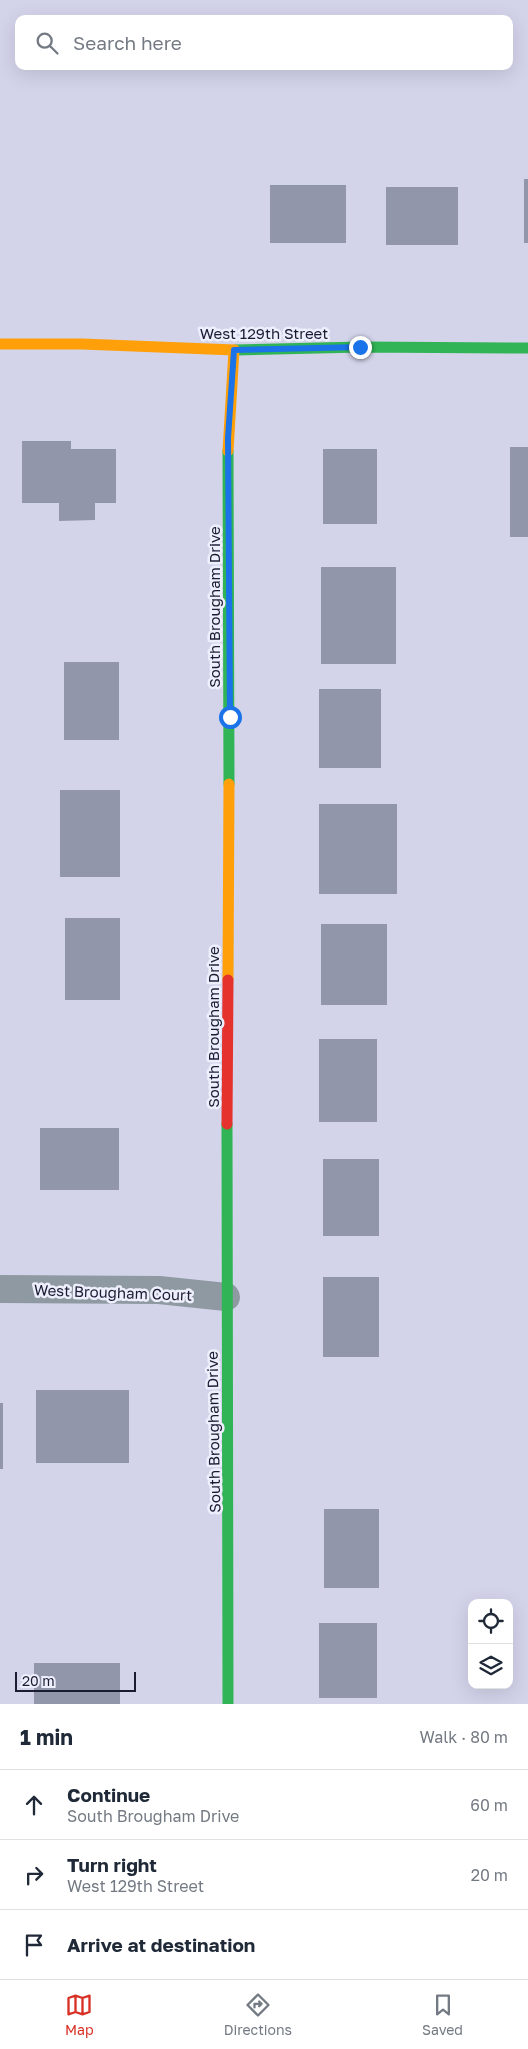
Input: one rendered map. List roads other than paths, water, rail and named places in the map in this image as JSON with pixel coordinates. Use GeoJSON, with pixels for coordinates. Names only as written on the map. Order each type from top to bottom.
{"type":"FeatureCollection","features":[{"type":"Feature","properties":{"kind":"street","name":"West 129th Street"},"geometry":{"type":"LineString","coordinates":[[0,344],[82,344],[234,350],[360,347],[528,348]]}},
{"type":"Feature","properties":{"kind":"street","name":"South Brougham Drive"},"geometry":{"type":"LineString","coordinates":[[228,1704],[230,1531],[226,1297],[230,717],[228,438],[234,350]]}},
{"type":"Feature","properties":{"kind":"street","name":"West Brougham Court"},"geometry":{"type":"LineString","coordinates":[[0,1289],[159,1290],[226,1297]]}}]}
